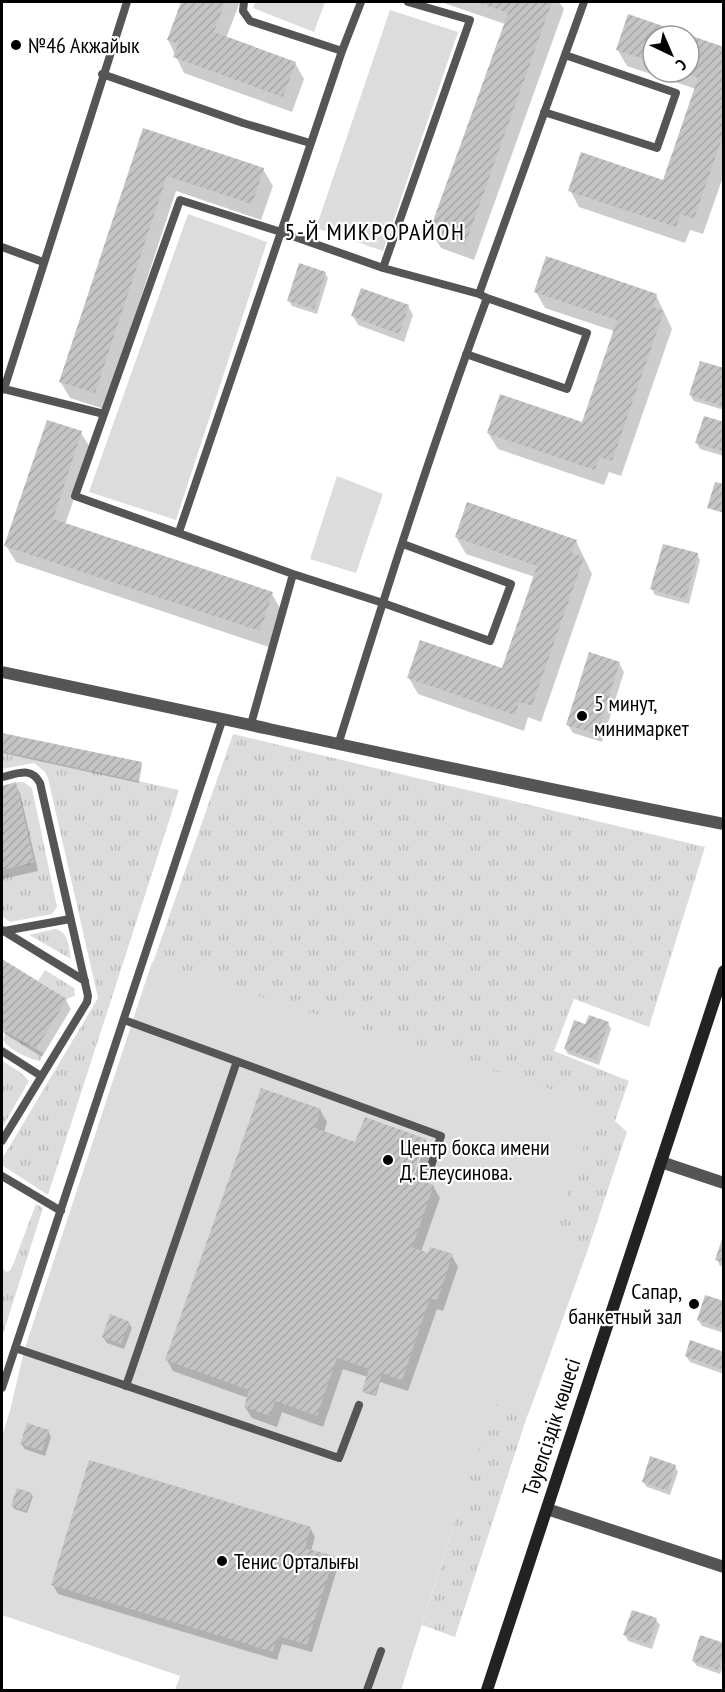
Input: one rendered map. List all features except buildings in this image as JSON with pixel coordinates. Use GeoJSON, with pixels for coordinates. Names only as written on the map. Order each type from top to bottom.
{"type":"FeatureCollection","features":[{"type":"Feature","properties":{"kind":"main road","name":"Тәуелсіздік көшесі"},"geometry":{"type":"LineString","coordinates":[[487,1690],[723,971]]}},
{"type":"Feature","properties":{"kind":"street"},"geometry":{"type":"LineString","coordinates":[[2,672],[251,724],[339,745],[723,824]]}},
{"type":"Feature","properties":{"kind":"street"},"geometry":{"type":"LineString","coordinates":[[661,1162],[723,1183]]}},
{"type":"Feature","properties":{"kind":"street"},"geometry":{"type":"LineString","coordinates":[[547,1509],[723,1567]]}},
{"type":"Feature","properties":{"kind":"lane"},"geometry":{"type":"LineString","coordinates":[[105,414],[3,389],[126,2]]}},
{"type":"Feature","properties":{"kind":"lane"},"geometry":{"type":"LineString","coordinates":[[244,2],[243,11],[250,21],[342,51]]}},
{"type":"Feature","properties":{"kind":"lane"},"geometry":{"type":"LineString","coordinates":[[179,532],[310,143],[361,2]]}},
{"type":"Feature","properties":{"kind":"lane"},"geometry":{"type":"LineString","coordinates":[[383,268],[470,20],[408,2]]}},
{"type":"Feature","properties":{"kind":"lane"},"geometry":{"type":"LineString","coordinates":[[339,745],[483,296],[544,112],[584,2]]}},
{"type":"Feature","properties":{"kind":"lane"},"geometry":{"type":"LineString","coordinates":[[544,112],[657,148],[676,93],[565,56]]}},
{"type":"Feature","properties":{"kind":"lane"},"geometry":{"type":"LineString","coordinates":[[102,75],[243,123],[310,143]]}},
{"type":"Feature","properties":{"kind":"lane"},"geometry":{"type":"LineString","coordinates":[[403,544],[511,584],[490,641],[75,496],[180,200],[383,268],[483,296],[587,333],[567,389],[466,354]]}},
{"type":"Feature","properties":{"kind":"lane"},"geometry":{"type":"LineString","coordinates":[[2,247],[43,262]]}},
{"type":"Feature","properties":{"kind":"lane"},"geometry":{"type":"LineString","coordinates":[[251,724],[293,574]]}},
{"type":"Feature","properties":{"kind":"lane"},"geometry":{"type":"LineString","coordinates":[[2,1388],[223,718]]}},
{"type":"Feature","properties":{"kind":"lane"},"geometry":{"type":"LineString","coordinates":[[2,777],[27,771],[36,775],[40,783],[88,996],[87,1002],[2,1141]]}},
{"type":"Feature","properties":{"kind":"lane"},"geometry":{"type":"LineString","coordinates":[[3,930],[70,919]]}},
{"type":"Feature","properties":{"kind":"lane"},"geometry":{"type":"LineString","coordinates":[[3,930],[85,981]]}},
{"type":"Feature","properties":{"kind":"lane"},"geometry":{"type":"LineString","coordinates":[[124,1020],[441,1136],[429,1172]]}},
{"type":"Feature","properties":{"kind":"lane"},"geometry":{"type":"LineString","coordinates":[[2,1051],[41,1076]]}},
{"type":"Feature","properties":{"kind":"lane"},"geometry":{"type":"LineString","coordinates":[[126,1386],[237,1061]]}},
{"type":"Feature","properties":{"kind":"lane"},"geometry":{"type":"LineString","coordinates":[[2,1176],[61,1211]]}},
{"type":"Feature","properties":{"kind":"lane"},"geometry":{"type":"LineString","coordinates":[[15,1348],[339,1458],[360,1405]]}},
{"type":"Feature","properties":{"kind":"lane"},"geometry":{"type":"LineString","coordinates":[[367,1690],[381,1651]]}},
{"type":"Feature","properties":{"kind":"green space"},"geometry":{"type":"Polygon","coordinates":[[[255,2],[325,2],[314,32],[253,8],[255,2]]]}},
{"type":"Feature","properties":{"kind":"green space"},"geometry":{"type":"Polygon","coordinates":[[[390,10],[458,32],[383,251],[316,228],[390,10]]]}},
{"type":"Feature","properties":{"kind":"green space"},"geometry":{"type":"Polygon","coordinates":[[[188,214],[267,242],[176,520],[89,492],[188,214]]]}},
{"type":"Feature","properties":{"kind":"green space"},"geometry":{"type":"Polygon","coordinates":[[[337,476],[383,494],[356,573],[310,559],[337,476]]]}},
{"type":"Feature","properties":{"kind":"green space"},"geometry":{"type":"Polygon","coordinates":[[[233,734],[705,847],[649,1027],[574,999],[554,1051],[629,1081],[615,1121],[627,1132],[587,1252],[551,1240],[136,1011],[233,734]]]}},
{"type":"Feature","properties":{"kind":"green space"},"geometry":{"type":"Polygon","coordinates":[[[2,751],[179,790],[48,1195],[2,1165],[2,1159],[98,998],[48,778],[45,772],[34,763],[2,769],[2,751]]]}},
{"type":"Feature","properties":{"kind":"green space"},"geometry":{"type":"Polygon","coordinates":[[[16,782],[24,782],[32,788],[57,907],[52,914],[10,922],[2,916],[2,870],[34,862],[16,782]]]}},
{"type":"Feature","properties":{"kind":"green space"},"geometry":{"type":"Polygon","coordinates":[[[60,930],[66,936],[71,959],[29,935],[60,930]]]}},
{"type":"Feature","properties":{"kind":"green space"},"geometry":{"type":"Polygon","coordinates":[[[152,962],[598,1104],[552,1239],[587,1252],[528,1415],[495,1404],[401,1690],[175,1690],[180,1676],[2,1615],[2,1437],[24,1351],[152,962]]]}},
{"type":"Feature","properties":{"kind":"green space"},"geometry":{"type":"Polygon","coordinates":[[[45,970],[74,988],[75,996],[67,999],[38,981],[45,970]]]}},
{"type":"Feature","properties":{"kind":"green space"},"geometry":{"type":"Polygon","coordinates":[[[6,1031],[43,1053],[40,1061],[25,1056],[10,1047],[3,1040],[6,1031]]]}},
{"type":"Feature","properties":{"kind":"green space"},"geometry":{"type":"Polygon","coordinates":[[[2,1061],[20,1072],[29,1081],[2,1128],[2,1061]]]}},
{"type":"Feature","properties":{"kind":"green space"},"geometry":{"type":"Polygon","coordinates":[[[36,1204],[43,1208],[2,1337],[2,1269],[7,1272],[11,1270],[36,1204]]]}},
{"type":"Feature","properties":{"kind":"green space"},"geometry":{"type":"Polygon","coordinates":[[[495,1382],[535,1392],[455,1637],[422,1625],[459,1508],[2,1437],[10,1411],[495,1382]]]}},
{"type":"Feature","properties":{"kind":"place","name":"№46 Акжайык"},"geometry":{"type":"Point","coordinates":[16,45]}},
{"type":"Feature","properties":{"kind":"place","name":"5 минут, минимаркет"},"geometry":{"type":"Point","coordinates":[582,716]}},
{"type":"Feature","properties":{"kind":"place","name":"Центр бокса имени Д. Елеусинова."},"geometry":{"type":"Point","coordinates":[388,1160]}},
{"type":"Feature","properties":{"kind":"place","name":"Сапар, банкетный зал"},"geometry":{"type":"Point","coordinates":[694,1304]}},
{"type":"Feature","properties":{"kind":"place","name":"Тенис Орталығы"},"geometry":{"type":"Point","coordinates":[222,1561]}},
{"type":"Feature","properties":{"kind":"district","name":"5-Й МИКРОРАЙОН"},"geometry":{"type":"Point","coordinates":[375,231]}}]}
